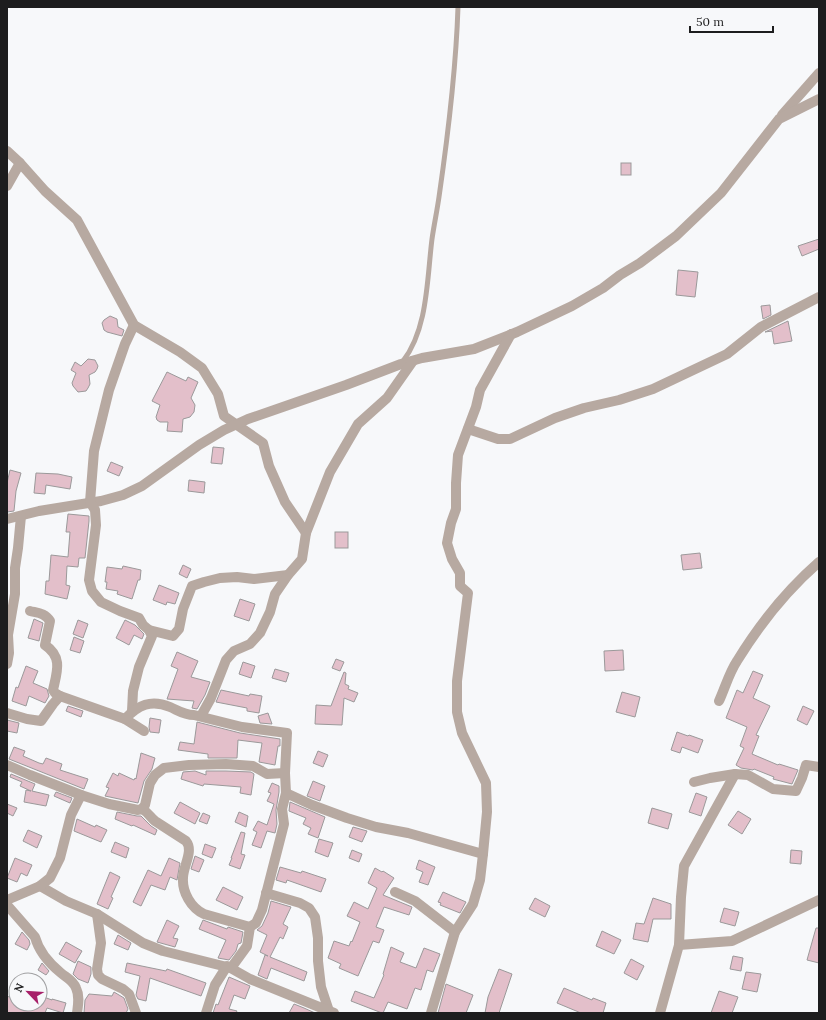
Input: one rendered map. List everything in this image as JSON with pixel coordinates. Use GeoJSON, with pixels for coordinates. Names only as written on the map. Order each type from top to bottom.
{"type":"FeatureCollection","features":[{"type":"Feature","properties":{"kind":"street"},"geometry":{"type":"LineString","coordinates":[[7,519],[101,501],[124,495],[142,486],[198,446],[236,425],[277,408],[346,385],[401,364],[474,349],[512,334],[572,306],[603,288],[657,251],[691,222],[721,193],[779,119],[819,73]]}},
{"type":"Feature","properties":{"kind":"street"},"geometry":{"type":"LineString","coordinates":[[779,119],[819,99]]}},
{"type":"Feature","properties":{"kind":"street"},"geometry":{"type":"LineString","coordinates":[[7,152],[20,163],[45,191],[77,220],[134,325],[180,352],[202,368],[218,394],[224,416],[263,443],[269,466],[285,502],[306,533]]}},
{"type":"Feature","properties":{"kind":"street"},"geometry":{"type":"LineString","coordinates":[[7,186],[20,163]]}},
{"type":"Feature","properties":{"kind":"street"},"geometry":{"type":"LineString","coordinates":[[468,429],[498,440],[510,439],[555,418],[584,408],[619,400],[653,389],[727,354],[761,327],[819,297]]}},
{"type":"Feature","properties":{"kind":"street"},"geometry":{"type":"LineString","coordinates":[[132,711],[133,691],[139,667],[152,636],[139,618],[101,602],[92,591],[89,580],[96,525],[95,510],[90,502],[94,451],[109,390],[134,325]]}},
{"type":"Feature","properties":{"kind":"street"},"geometry":{"type":"LineString","coordinates":[[431,1013],[455,932],[473,904],[480,880],[484,854],[487,812],[486,783],[462,733],[457,712],[457,681],[468,593],[460,586],[460,573],[452,559],[447,543],[451,523],[456,510],[458,455],[476,408],[480,390],[512,334]]}},
{"type":"Feature","properties":{"kind":"street"},"geometry":{"type":"LineString","coordinates":[[201,716],[211,698],[226,660],[234,651],[250,644],[260,634],[270,612],[275,594],[288,575],[302,559],[306,533],[330,472],[358,424],[387,398],[413,361]]}},
{"type":"Feature","properties":{"kind":"street"},"geometry":{"type":"LineString","coordinates":[[7,664],[9,653],[8,635],[15,594],[15,568],[21,516]]}},
{"type":"Feature","properties":{"kind":"street"},"geometry":{"type":"LineString","coordinates":[[719,701],[736,662],[772,612],[806,573],[819,562]]}},
{"type":"Feature","properties":{"kind":"street"},"geometry":{"type":"LineString","coordinates":[[149,630],[173,636],[179,629],[183,609],[192,586],[220,578],[237,577],[254,579],[288,575]]}},
{"type":"Feature","properties":{"kind":"street"},"geometry":{"type":"LineString","coordinates":[[30,611],[41,613],[50,621],[45,645],[51,649],[56,656],[58,663],[53,690],[55,693],[125,719],[144,731]]}},
{"type":"Feature","properties":{"kind":"street"},"geometry":{"type":"LineString","coordinates":[[8,710],[27,719],[41,721],[60,696]]}},
{"type":"Feature","properties":{"kind":"street"},"geometry":{"type":"LineString","coordinates":[[40,886],[66,901],[97,914],[143,943],[163,951],[232,968],[247,946],[250,927],[256,923],[262,910],[284,824],[282,809],[286,792],[285,773],[287,733],[242,728],[201,716],[187,715],[166,706],[159,705],[141,705],[132,711],[125,719]]}},
{"type":"Feature","properties":{"kind":"street"},"geometry":{"type":"LineString","coordinates":[[142,809],[145,805],[150,783],[155,775],[164,768],[189,765],[226,764],[253,766],[267,774],[285,773]]}},
{"type":"Feature","properties":{"kind":"street"},"geometry":{"type":"LineString","coordinates":[[7,765],[30,776],[81,795],[109,804],[138,810],[142,809],[152,816],[152,819],[189,845],[189,851],[182,879],[189,903],[196,911],[250,927]]}},
{"type":"Feature","properties":{"kind":"street"},"geometry":{"type":"LineString","coordinates":[[694,782],[735,774],[748,776],[773,789],[796,790],[806,766],[819,767]]}},
{"type":"Feature","properties":{"kind":"street"},"geometry":{"type":"LineString","coordinates":[[660,1013],[680,945],[681,897],[684,866],[735,774]]}},
{"type":"Feature","properties":{"kind":"street"},"geometry":{"type":"LineString","coordinates":[[286,792],[312,805],[347,818],[376,827],[408,833],[484,854]]}},
{"type":"Feature","properties":{"kind":"street"},"geometry":{"type":"LineString","coordinates":[[7,900],[40,886],[50,878],[60,858],[71,815],[81,795]]}},
{"type":"Feature","properties":{"kind":"street"},"geometry":{"type":"LineString","coordinates":[[395,892],[415,901],[455,932]]}},
{"type":"Feature","properties":{"kind":"street"},"geometry":{"type":"LineString","coordinates":[[266,893],[300,903],[309,908],[315,917],[321,987],[332,1012]]}},
{"type":"Feature","properties":{"kind":"street"},"geometry":{"type":"LineString","coordinates":[[680,945],[732,941],[819,900]]}},
{"type":"Feature","properties":{"kind":"street"},"geometry":{"type":"LineString","coordinates":[[7,905],[35,937],[43,954],[57,969],[72,980],[78,993],[77,1013]]}},
{"type":"Feature","properties":{"kind":"street"},"geometry":{"type":"LineString","coordinates":[[97,914],[101,943],[97,969],[98,975],[102,979],[123,989],[129,994],[136,1013]]}},
{"type":"Feature","properties":{"kind":"street"},"geometry":{"type":"LineString","coordinates":[[227,966],[256,982],[332,1012]]}},
{"type":"Feature","properties":{"kind":"street"},"geometry":{"type":"LineString","coordinates":[[206,1013],[215,985],[227,966]]}},
{"type":"Feature","properties":{"kind":"lane"},"geometry":{"type":"LineString","coordinates":[[401,364],[415,342],[422,318],[449,119],[458,7]]}},
{"type":"Feature","properties":{"kind":"building"},"geometry":{"type":"Polygon","coordinates":[[[621,163],[631,163],[631,175],[621,175],[621,163]]]}},
{"type":"Feature","properties":{"kind":"building"},"geometry":{"type":"Polygon","coordinates":[[[819,239],[819,249],[802,256],[798,246],[819,239]]]}},
{"type":"Feature","properties":{"kind":"building"},"geometry":{"type":"Polygon","coordinates":[[[678,270],[698,272],[695,297],[676,295],[678,270]]]}},
{"type":"Feature","properties":{"kind":"building"},"geometry":{"type":"Polygon","coordinates":[[[770,305],[771,315],[763,319],[761,306],[770,305]]]}},
{"type":"Feature","properties":{"kind":"building"},"geometry":{"type":"Polygon","coordinates":[[[110,316],[117,319],[118,327],[124,330],[122,336],[104,330],[102,323],[110,316]]]}},
{"type":"Feature","properties":{"kind":"building"},"geometry":{"type":"Polygon","coordinates":[[[788,321],[792,341],[774,344],[772,331],[765,332],[788,321]]]}},
{"type":"Feature","properties":{"kind":"building"},"geometry":{"type":"Polygon","coordinates":[[[88,359],[95,360],[98,366],[95,372],[89,375],[90,384],[86,391],[78,392],[72,383],[76,373],[71,370],[75,362],[81,366],[88,359]]]}},
{"type":"Feature","properties":{"kind":"building"},"geometry":{"type":"Polygon","coordinates":[[[167,372],[186,381],[188,377],[198,382],[191,398],[195,405],[194,412],[190,417],[183,419],[182,432],[167,431],[168,422],[160,422],[156,417],[160,405],[152,401],[167,372]]]}},
{"type":"Feature","properties":{"kind":"building"},"geometry":{"type":"Polygon","coordinates":[[[213,447],[224,448],[222,464],[211,463],[213,447]]]}},
{"type":"Feature","properties":{"kind":"building"},"geometry":{"type":"Polygon","coordinates":[[[111,462],[123,467],[119,476],[107,471],[111,462]]]}},
{"type":"Feature","properties":{"kind":"building"},"geometry":{"type":"Polygon","coordinates":[[[10,470],[21,473],[16,491],[14,511],[7,512],[7,483],[10,470]]]}},
{"type":"Feature","properties":{"kind":"building"},"geometry":{"type":"Polygon","coordinates":[[[36,473],[58,474],[72,477],[70,489],[46,485],[45,494],[34,493],[36,473]]]}},
{"type":"Feature","properties":{"kind":"building"},"geometry":{"type":"Polygon","coordinates":[[[189,480],[205,482],[204,493],[188,491],[189,480]]]}},
{"type":"Feature","properties":{"kind":"building"},"geometry":{"type":"Polygon","coordinates":[[[68,514],[89,516],[89,521],[85,558],[79,558],[78,567],[67,566],[66,585],[70,586],[67,599],[45,594],[46,581],[49,581],[51,555],[68,557],[70,532],[66,532],[68,514]]]}},
{"type":"Feature","properties":{"kind":"building"},"geometry":{"type":"Polygon","coordinates":[[[335,532],[348,532],[348,548],[335,548],[335,532]]]}},
{"type":"Feature","properties":{"kind":"building"},"geometry":{"type":"Polygon","coordinates":[[[700,553],[702,568],[683,570],[681,555],[700,553]]]}},
{"type":"Feature","properties":{"kind":"building"},"geometry":{"type":"Polygon","coordinates":[[[183,565],[191,569],[187,578],[179,574],[183,565]]]}},
{"type":"Feature","properties":{"kind":"building"},"geometry":{"type":"Polygon","coordinates":[[[123,566],[141,570],[140,580],[138,580],[132,599],[117,594],[118,591],[106,589],[107,582],[105,582],[107,567],[122,569],[123,566]]]}},
{"type":"Feature","properties":{"kind":"building"},"geometry":{"type":"Polygon","coordinates":[[[159,585],[179,593],[175,604],[167,602],[166,605],[153,600],[159,585]]]}},
{"type":"Feature","properties":{"kind":"building"},"geometry":{"type":"Polygon","coordinates":[[[240,599],[255,604],[249,621],[234,616],[240,599]]]}},
{"type":"Feature","properties":{"kind":"building"},"geometry":{"type":"Polygon","coordinates":[[[34,619],[43,623],[39,641],[28,638],[34,619]]]}},
{"type":"Feature","properties":{"kind":"building"},"geometry":{"type":"Polygon","coordinates":[[[78,620],[88,624],[83,638],[73,634],[78,620]]]}},
{"type":"Feature","properties":{"kind":"building"},"geometry":{"type":"Polygon","coordinates":[[[125,620],[135,625],[144,634],[142,639],[134,635],[129,645],[116,638],[125,620]]]}},
{"type":"Feature","properties":{"kind":"building"},"geometry":{"type":"Polygon","coordinates":[[[74,637],[84,641],[80,653],[70,650],[74,637]]]}},
{"type":"Feature","properties":{"kind":"building"},"geometry":{"type":"Polygon","coordinates":[[[623,650],[624,670],[605,671],[604,651],[623,650]]]}},
{"type":"Feature","properties":{"kind":"building"},"geometry":{"type":"Polygon","coordinates":[[[177,652],[198,661],[191,677],[210,682],[197,709],[192,708],[194,701],[167,699],[178,669],[171,666],[177,652]]]}},
{"type":"Feature","properties":{"kind":"building"},"geometry":{"type":"Polygon","coordinates":[[[336,659],[344,662],[340,671],[332,668],[336,659]]]}},
{"type":"Feature","properties":{"kind":"building"},"geometry":{"type":"Polygon","coordinates":[[[243,662],[255,666],[251,678],[239,674],[243,662]]]}},
{"type":"Feature","properties":{"kind":"building"},"geometry":{"type":"Polygon","coordinates":[[[26,666],[38,671],[33,683],[47,689],[49,696],[45,703],[29,696],[26,706],[12,701],[16,687],[18,688],[26,666]]]}},
{"type":"Feature","properties":{"kind":"building"},"geometry":{"type":"Polygon","coordinates":[[[275,669],[289,673],[286,682],[272,678],[275,669]]]}},
{"type":"Feature","properties":{"kind":"building"},"geometry":{"type":"Polygon","coordinates":[[[753,671],[763,675],[753,698],[770,706],[756,735],[759,736],[752,754],[778,765],[779,764],[798,770],[792,784],[773,779],[774,777],[754,769],[741,768],[736,765],[744,748],[740,746],[747,727],[726,718],[737,690],[743,693],[753,671]]]}},
{"type":"Feature","properties":{"kind":"building"},"geometry":{"type":"Polygon","coordinates":[[[344,672],[346,673],[345,684],[349,686],[348,689],[358,693],[354,702],[344,698],[342,725],[315,724],[316,705],[331,706],[344,672]]]}},
{"type":"Feature","properties":{"kind":"building"},"geometry":{"type":"Polygon","coordinates":[[[221,690],[249,696],[250,694],[262,696],[259,713],[247,711],[247,708],[216,702],[221,690]]]}},
{"type":"Feature","properties":{"kind":"building"},"geometry":{"type":"Polygon","coordinates":[[[622,692],[640,697],[635,717],[616,712],[622,692]]]}},
{"type":"Feature","properties":{"kind":"building"},"geometry":{"type":"Polygon","coordinates":[[[68,706],[83,711],[81,717],[66,711],[68,706]]]}},
{"type":"Feature","properties":{"kind":"building"},"geometry":{"type":"Polygon","coordinates":[[[803,706],[814,711],[807,725],[797,720],[803,706]]]}},
{"type":"Feature","properties":{"kind":"building"},"geometry":{"type":"Polygon","coordinates":[[[268,713],[272,724],[260,723],[258,716],[268,713]]]}},
{"type":"Feature","properties":{"kind":"building"},"geometry":{"type":"Polygon","coordinates":[[[150,718],[161,720],[159,733],[150,732],[150,718]]]}},
{"type":"Feature","properties":{"kind":"building"},"geometry":{"type":"Polygon","coordinates":[[[7,720],[19,723],[17,733],[7,731],[7,720]]]}},
{"type":"Feature","properties":{"kind":"building"},"geometry":{"type":"Polygon","coordinates":[[[197,722],[240,733],[280,739],[280,746],[278,746],[275,765],[259,762],[262,743],[238,740],[237,758],[208,758],[208,754],[178,750],[180,742],[194,744],[197,722]]]}},
{"type":"Feature","properties":{"kind":"building"},"geometry":{"type":"Polygon","coordinates":[[[677,732],[703,740],[698,753],[682,747],[680,753],[671,750],[677,732]]]}},
{"type":"Feature","properties":{"kind":"building"},"geometry":{"type":"Polygon","coordinates":[[[14,747],[25,751],[23,756],[39,763],[43,764],[46,758],[62,764],[60,770],[88,779],[84,789],[9,759],[14,747]]]}},
{"type":"Feature","properties":{"kind":"building"},"geometry":{"type":"Polygon","coordinates":[[[318,751],[328,755],[323,767],[313,763],[318,751]]]}},
{"type":"Feature","properties":{"kind":"building"},"geometry":{"type":"Polygon","coordinates":[[[141,753],[155,758],[152,769],[144,781],[138,803],[105,796],[109,788],[106,787],[113,773],[118,776],[119,773],[134,780],[135,778],[136,779],[141,753]]]}},
{"type":"Feature","properties":{"kind":"building"},"geometry":{"type":"Polygon","coordinates":[[[195,771],[206,775],[206,771],[251,772],[254,774],[251,795],[240,793],[241,787],[204,784],[203,786],[181,779],[183,772],[195,771]]]}},
{"type":"Feature","properties":{"kind":"building"},"geometry":{"type":"Polygon","coordinates":[[[11,774],[35,784],[32,791],[49,795],[46,806],[24,802],[26,790],[31,791],[20,786],[22,782],[10,777],[11,774]]]}},
{"type":"Feature","properties":{"kind":"building"},"geometry":{"type":"Polygon","coordinates":[[[313,781],[325,786],[320,801],[307,796],[313,781]]]}},
{"type":"Feature","properties":{"kind":"building"},"geometry":{"type":"Polygon","coordinates":[[[272,783],[279,786],[276,810],[277,824],[275,833],[267,831],[261,848],[252,845],[257,832],[253,830],[258,821],[267,825],[274,804],[267,801],[271,793],[268,792],[272,783]]]}},
{"type":"Feature","properties":{"kind":"building"},"geometry":{"type":"Polygon","coordinates":[[[56,792],[72,798],[70,803],[54,796],[56,792]]]}},
{"type":"Feature","properties":{"kind":"building"},"geometry":{"type":"Polygon","coordinates":[[[696,793],[707,797],[701,816],[689,812],[696,793]]]}},
{"type":"Feature","properties":{"kind":"building"},"geometry":{"type":"Polygon","coordinates":[[[180,802],[200,813],[195,824],[174,813],[180,802]]]}},
{"type":"Feature","properties":{"kind":"building"},"geometry":{"type":"Polygon","coordinates":[[[290,802],[325,817],[318,838],[308,834],[311,828],[303,824],[306,818],[289,811],[290,802]]]}},
{"type":"Feature","properties":{"kind":"building"},"geometry":{"type":"Polygon","coordinates":[[[7,804],[17,808],[13,816],[7,813],[7,804]]]}},
{"type":"Feature","properties":{"kind":"building"},"geometry":{"type":"Polygon","coordinates":[[[652,808],[672,814],[668,829],[648,823],[652,808]]]}},
{"type":"Feature","properties":{"kind":"building"},"geometry":{"type":"Polygon","coordinates":[[[738,811],[751,819],[742,834],[728,825],[738,811]]]}},
{"type":"Feature","properties":{"kind":"building"},"geometry":{"type":"Polygon","coordinates":[[[117,812],[141,816],[157,830],[155,835],[115,819],[117,812]]]}},
{"type":"Feature","properties":{"kind":"building"},"geometry":{"type":"Polygon","coordinates":[[[239,812],[248,816],[246,827],[235,822],[239,812]]]}},
{"type":"Feature","properties":{"kind":"building"},"geometry":{"type":"Polygon","coordinates":[[[203,813],[210,816],[207,824],[199,821],[203,813]]]}},
{"type":"Feature","properties":{"kind":"building"},"geometry":{"type":"Polygon","coordinates":[[[77,819],[95,827],[96,825],[107,830],[101,842],[74,831],[77,819]]]}},
{"type":"Feature","properties":{"kind":"building"},"geometry":{"type":"Polygon","coordinates":[[[353,827],[367,831],[362,842],[349,837],[353,827]]]}},
{"type":"Feature","properties":{"kind":"building"},"geometry":{"type":"Polygon","coordinates":[[[28,830],[42,836],[37,848],[23,841],[28,830]]]}},
{"type":"Feature","properties":{"kind":"building"},"geometry":{"type":"Polygon","coordinates":[[[241,832],[245,833],[241,854],[245,855],[240,869],[229,865],[241,832]]]}},
{"type":"Feature","properties":{"kind":"building"},"geometry":{"type":"Polygon","coordinates":[[[319,839],[333,843],[328,857],[315,852],[319,839]]]}},
{"type":"Feature","properties":{"kind":"building"},"geometry":{"type":"Polygon","coordinates":[[[115,842],[129,848],[126,858],[111,852],[115,842]]]}},
{"type":"Feature","properties":{"kind":"building"},"geometry":{"type":"Polygon","coordinates":[[[205,844],[216,848],[212,858],[202,854],[205,844]]]}},
{"type":"Feature","properties":{"kind":"building"},"geometry":{"type":"Polygon","coordinates":[[[352,850],[362,854],[359,862],[349,858],[352,850]]]}},
{"type":"Feature","properties":{"kind":"building"},"geometry":{"type":"Polygon","coordinates":[[[791,850],[802,851],[801,864],[790,863],[791,850]]]}},
{"type":"Feature","properties":{"kind":"building"},"geometry":{"type":"Polygon","coordinates":[[[195,856],[204,860],[199,872],[191,869],[195,856]]]}},
{"type":"Feature","properties":{"kind":"building"},"geometry":{"type":"Polygon","coordinates":[[[15,858],[32,865],[27,876],[21,873],[17,882],[7,878],[15,858]]]}},
{"type":"Feature","properties":{"kind":"building"},"geometry":{"type":"Polygon","coordinates":[[[169,858],[180,863],[177,880],[170,877],[165,890],[151,885],[141,906],[133,902],[148,870],[161,876],[169,858]]]}},
{"type":"Feature","properties":{"kind":"building"},"geometry":{"type":"Polygon","coordinates":[[[419,860],[435,867],[428,885],[419,882],[423,872],[416,869],[419,860]]]}},
{"type":"Feature","properties":{"kind":"building"},"geometry":{"type":"Polygon","coordinates":[[[280,867],[301,873],[302,871],[326,879],[321,892],[287,880],[286,883],[276,880],[280,867]]]}},
{"type":"Feature","properties":{"kind":"building"},"geometry":{"type":"Polygon","coordinates":[[[375,868],[394,878],[383,895],[412,907],[409,915],[384,907],[376,927],[384,930],[379,943],[373,941],[358,976],[339,968],[341,964],[328,958],[334,941],[349,946],[351,941],[352,942],[360,922],[347,916],[354,902],[368,909],[377,888],[368,883],[375,868]]]}},
{"type":"Feature","properties":{"kind":"building"},"geometry":{"type":"Polygon","coordinates":[[[110,872],[120,877],[111,897],[113,898],[108,909],[97,904],[110,872]]]}},
{"type":"Feature","properties":{"kind":"building"},"geometry":{"type":"Polygon","coordinates":[[[223,887],[243,897],[237,910],[216,900],[223,887]]]}},
{"type":"Feature","properties":{"kind":"building"},"geometry":{"type":"Polygon","coordinates":[[[443,892],[466,902],[460,913],[440,905],[441,903],[438,902],[443,892]]]}},
{"type":"Feature","properties":{"kind":"building"},"geometry":{"type":"Polygon","coordinates":[[[535,898],[550,906],[545,917],[529,909],[535,898]]]}},
{"type":"Feature","properties":{"kind":"building"},"geometry":{"type":"Polygon","coordinates":[[[653,898],[671,904],[671,919],[653,919],[648,942],[633,939],[636,923],[644,924],[653,898]]]}},
{"type":"Feature","properties":{"kind":"building"},"geometry":{"type":"Polygon","coordinates":[[[271,901],[291,907],[283,924],[288,927],[283,939],[280,937],[270,957],[307,972],[304,981],[271,968],[267,979],[258,975],[265,955],[268,956],[260,952],[267,935],[257,930],[262,926],[268,913],[271,901]]]}},
{"type":"Feature","properties":{"kind":"building"},"geometry":{"type":"Polygon","coordinates":[[[724,908],[739,912],[735,926],[720,922],[724,908]]]}},
{"type":"Feature","properties":{"kind":"building"},"geometry":{"type":"Polygon","coordinates":[[[167,920],[179,926],[173,938],[178,939],[175,947],[157,942],[167,920]]]}},
{"type":"Feature","properties":{"kind":"building"},"geometry":{"type":"Polygon","coordinates":[[[203,920],[227,929],[228,927],[243,932],[241,943],[238,944],[236,951],[229,960],[218,958],[226,940],[199,929],[203,920]]]}},
{"type":"Feature","properties":{"kind":"building"},"geometry":{"type":"Polygon","coordinates":[[[816,928],[819,928],[819,963],[807,960],[816,928]]]}},
{"type":"Feature","properties":{"kind":"building"},"geometry":{"type":"Polygon","coordinates":[[[602,931],[621,940],[614,954],[596,946],[602,931]]]}},
{"type":"Feature","properties":{"kind":"building"},"geometry":{"type":"Polygon","coordinates":[[[22,932],[29,940],[30,944],[27,950],[15,944],[22,932]]]}},
{"type":"Feature","properties":{"kind":"building"},"geometry":{"type":"Polygon","coordinates":[[[118,935],[131,943],[128,950],[114,944],[118,935]]]}},
{"type":"Feature","properties":{"kind":"building"},"geometry":{"type":"Polygon","coordinates":[[[66,942],[82,951],[75,963],[59,954],[66,942]]]}},
{"type":"Feature","properties":{"kind":"building"},"geometry":{"type":"Polygon","coordinates":[[[391,947],[404,953],[400,962],[416,968],[424,948],[440,954],[433,972],[427,970],[421,990],[415,988],[407,1009],[388,1002],[382,1013],[351,1001],[355,991],[374,998],[384,975],[383,974],[391,947]]]}},
{"type":"Feature","properties":{"kind":"building"},"geometry":{"type":"Polygon","coordinates":[[[733,956],[743,958],[741,971],[730,969],[733,956]]]}},
{"type":"Feature","properties":{"kind":"building"},"geometry":{"type":"Polygon","coordinates":[[[631,959],[644,966],[637,980],[624,973],[631,959]]]}},
{"type":"Feature","properties":{"kind":"building"},"geometry":{"type":"Polygon","coordinates":[[[78,961],[91,967],[91,974],[88,983],[78,979],[73,974],[78,961]]]}},
{"type":"Feature","properties":{"kind":"building"},"geometry":{"type":"Polygon","coordinates":[[[42,963],[49,971],[41,972],[38,970],[42,963]]]}},
{"type":"Feature","properties":{"kind":"building"},"geometry":{"type":"Polygon","coordinates":[[[127,963],[166,971],[167,969],[206,983],[201,996],[150,978],[146,1001],[138,999],[136,995],[140,976],[125,972],[127,963]]]}},
{"type":"Feature","properties":{"kind":"building"},"geometry":{"type":"Polygon","coordinates":[[[499,969],[512,974],[499,1013],[485,1013],[488,997],[499,969]]]}},
{"type":"Feature","properties":{"kind":"building"},"geometry":{"type":"Polygon","coordinates":[[[746,972],[761,974],[757,992],[742,989],[746,972]]]}},
{"type":"Feature","properties":{"kind":"building"},"geometry":{"type":"Polygon","coordinates":[[[229,977],[250,986],[245,999],[234,995],[229,1009],[237,1011],[236,1013],[213,1013],[216,1004],[218,1005],[229,977]]]}},
{"type":"Feature","properties":{"kind":"building"},"geometry":{"type":"Polygon","coordinates":[[[446,984],[473,995],[466,1013],[438,1013],[446,984]]]}},
{"type":"Feature","properties":{"kind":"building"},"geometry":{"type":"Polygon","coordinates":[[[564,988],[592,1000],[593,998],[606,1003],[603,1013],[581,1013],[557,1003],[564,988]]]}},
{"type":"Feature","properties":{"kind":"building"},"geometry":{"type":"Polygon","coordinates":[[[719,991],[738,997],[732,1013],[711,1013],[719,991]]]}},
{"type":"Feature","properties":{"kind":"building"},"geometry":{"type":"Polygon","coordinates":[[[114,992],[124,998],[128,1009],[126,1013],[84,1013],[85,1000],[89,994],[112,996],[114,992]]]}},
{"type":"Feature","properties":{"kind":"building"},"geometry":{"type":"Polygon","coordinates":[[[7,996],[8,1012],[45,1012],[45,1013],[7,1013],[7,996]]]}},
{"type":"Feature","properties":{"kind":"building"},"geometry":{"type":"Polygon","coordinates":[[[48,999],[66,1003],[63,1013],[48,1008],[48,999]]]}},
{"type":"Feature","properties":{"kind":"building"},"geometry":{"type":"Polygon","coordinates":[[[294,1004],[304,1008],[315,1013],[289,1013],[294,1004]]]}}]}
